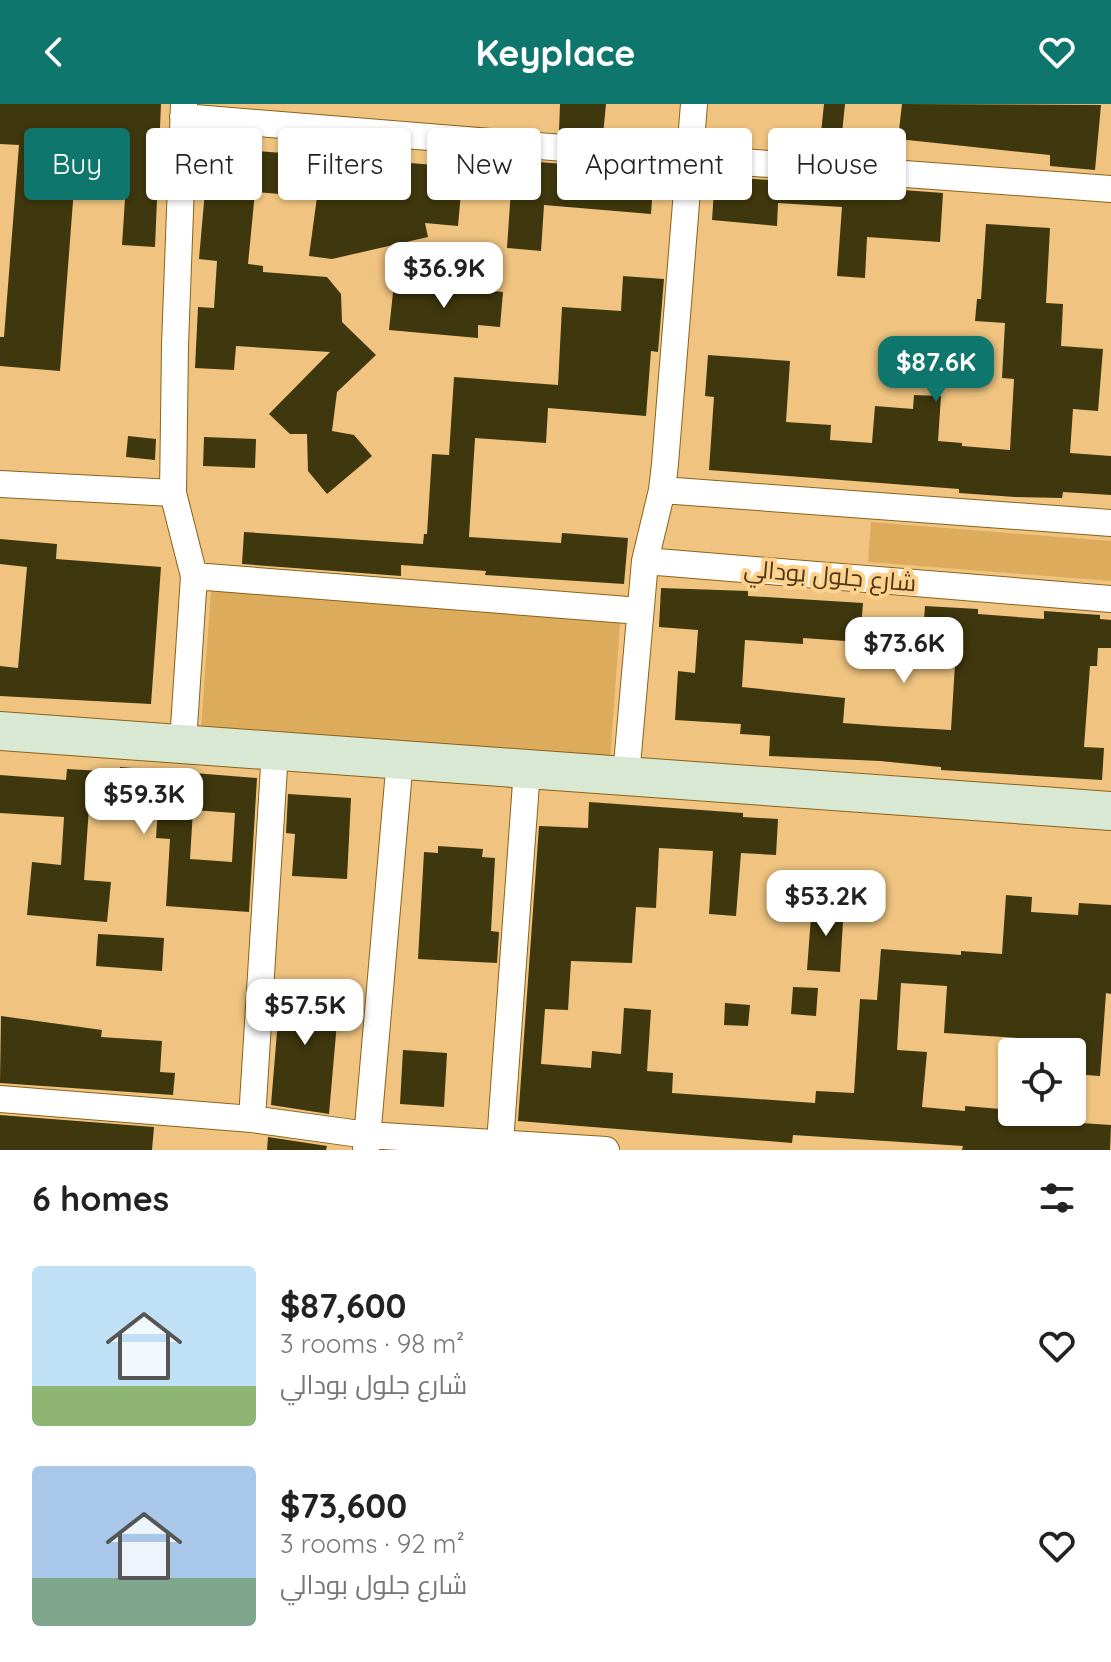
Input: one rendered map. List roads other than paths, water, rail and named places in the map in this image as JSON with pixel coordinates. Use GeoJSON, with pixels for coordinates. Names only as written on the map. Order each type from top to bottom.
{"type":"FeatureCollection","features":[{"type":"Feature","properties":{"kind":"main road"},"geometry":{"type":"LineString","coordinates":[[0,731],[1111,811]]}},
{"type":"Feature","properties":{"kind":"street"},"geometry":{"type":"LineString","coordinates":[[691,128],[694,104]]}},
{"type":"Feature","properties":{"kind":"street"},"geometry":{"type":"LineString","coordinates":[[183,742],[194,576],[173,493],[184,110],[557,146]]}},
{"type":"Feature","properties":{"kind":"street"},"geometry":{"type":"LineString","coordinates":[[752,163],[1111,189]]}},
{"type":"Feature","properties":{"kind":"street"},"geometry":{"type":"LineString","coordinates":[[626,776],[645,561],[662,490],[684,200]]}},
{"type":"Feature","properties":{"kind":"street"},"geometry":{"type":"LineString","coordinates":[[0,484],[173,493]]}},
{"type":"Feature","properties":{"kind":"street"},"geometry":{"type":"LineString","coordinates":[[662,490],[1111,523]]}},
{"type":"Feature","properties":{"kind":"street","name":"شارع جلول بودالي"},"geometry":{"type":"LineString","coordinates":[[645,561],[1111,599]]}},
{"type":"Feature","properties":{"kind":"street"},"geometry":{"type":"LineString","coordinates":[[194,576],[640,611]]}},
{"type":"Feature","properties":{"kind":"street"},"geometry":{"type":"LineString","coordinates":[[252,1119],[275,751]]}},
{"type":"Feature","properties":{"kind":"street"},"geometry":{"type":"LineString","coordinates":[[366,1143],[400,759]]}},
{"type":"Feature","properties":{"kind":"street"},"geometry":{"type":"LineString","coordinates":[[500,1143],[527,769]]}},
{"type":"Feature","properties":{"kind":"street"},"geometry":{"type":"LineString","coordinates":[[0,1099],[252,1119],[366,1143],[500,1143],[606,1150]]}}]}
